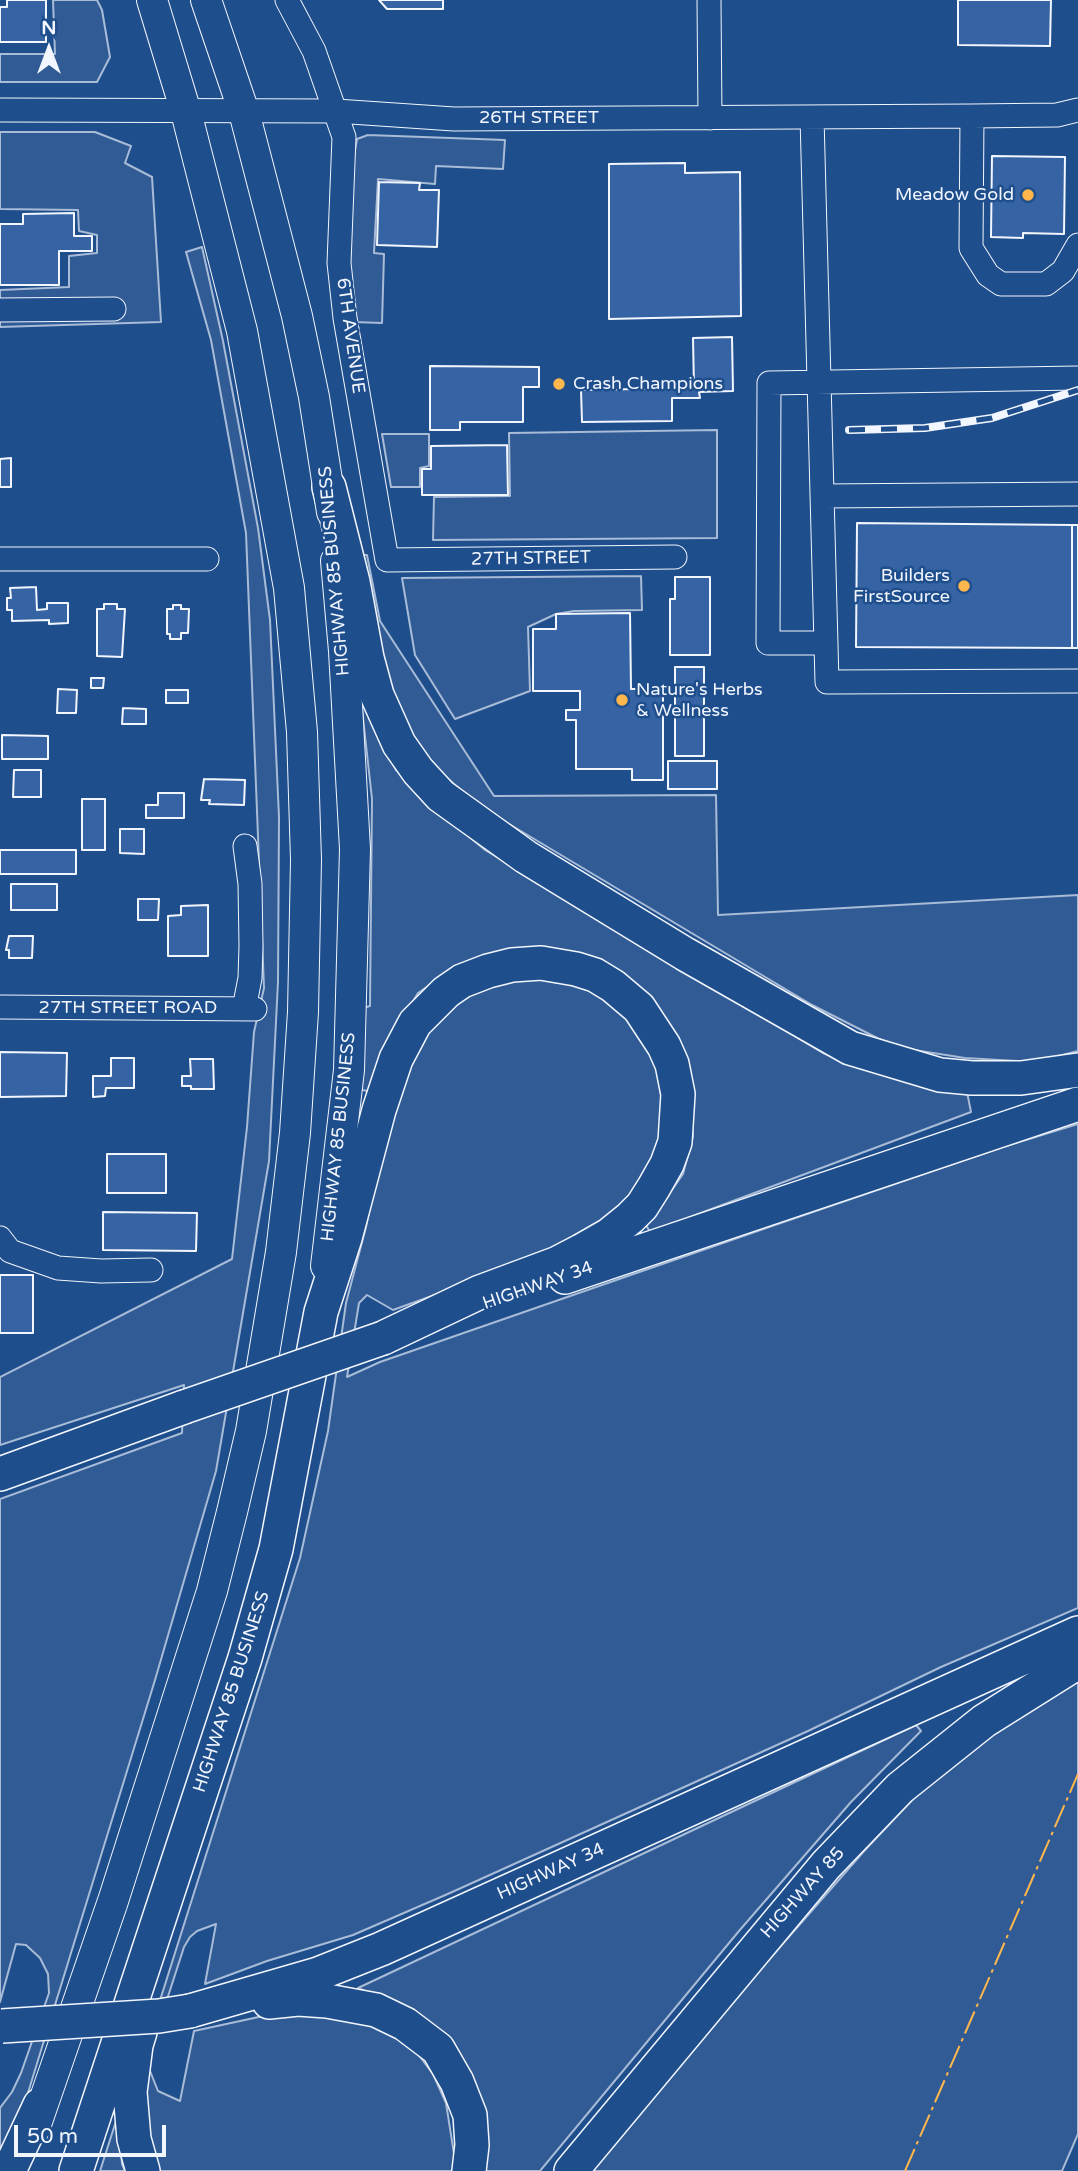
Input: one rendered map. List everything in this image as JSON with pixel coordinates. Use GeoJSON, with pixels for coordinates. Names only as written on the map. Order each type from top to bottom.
{"type":"FeatureCollection","features":[{"type":"Feature","properties":{"kind":"highway"},"geometry":{"type":"LineString","coordinates":[[330,487],[377,695],[399,744],[418,771],[442,796],[526,857],[685,954],[850,1048],[940,1075],[1021,1078],[1078,1070]]}},
{"type":"Feature","properties":{"kind":"highway"},"geometry":{"type":"LineString","coordinates":[[321,1312],[345,1238],[379,1110],[396,1059],[415,1023],[446,992],[462,981],[512,965],[541,963],[576,969],[595,975],[613,986],[639,1008],[664,1046],[672,1064],[678,1094],[675,1142],[654,1188],[642,1206],[630,1217],[609,1235],[581,1251],[558,1263],[481,1292],[383,1338]]}},
{"type":"Feature","properties":{"kind":"highway","name":"HIGHWAY 34"},"geometry":{"type":"LineString","coordinates":[[0,1474],[383,1338],[1078,1104]]}},
{"type":"Feature","properties":{"kind":"highway","name":"HIGHWAY 85 BUSINESS"},"geometry":{"type":"LineString","coordinates":[[76,2171],[245,1658],[276,1549],[321,1312]]}},
{"type":"Feature","properties":{"kind":"highway","name":"HIGHWAY 34"},"geometry":{"type":"LineString","coordinates":[[1,2026],[159,2016],[190,2011],[318,1974],[381,1949],[1078,1633]]}},
{"type":"Feature","properties":{"kind":"highway","name":"HIGHWAY 85"},"geometry":{"type":"LineString","coordinates":[[571,2171],[826,1865],[891,1798],[984,1721],[1078,1662]]}},
{"type":"Feature","properties":{"kind":"highway"},"geometry":{"type":"LineString","coordinates":[[143,2171],[134,2139],[130,2092],[136,2045],[191,1872],[201,1790]]}},
{"type":"Feature","properties":{"kind":"highway"},"geometry":{"type":"LineString","coordinates":[[190,2011],[298,1999],[355,2005],[376,2010],[405,2024],[438,2049],[457,2082],[470,2115],[472,2145],[469,2171]]}},
{"type":"Feature","properties":{"kind":"highway"},"geometry":{"type":"LineString","coordinates":[[9,2171],[40,2105]]}},
{"type":"Feature","properties":{"kind":"main road"},"geometry":{"type":"LineString","coordinates":[[22,2171],[40,2105],[113,1901],[212,1591],[251,1431],[281,1252],[295,1133],[303,1012],[306,860],[302,732],[289,587],[242,331],[186,112],[152,0]]}},
{"type":"Feature","properties":{"kind":"main road","name":"HIGHWAY 85 BUSINESS"},"geometry":{"type":"LineString","coordinates":[[205,0],[244,112],[297,316],[330,487],[344,651],[355,849],[349,1070],[321,1312]]}},
{"type":"Feature","properties":{"kind":"street","name":"6TH AVENUE"},"geometry":{"type":"LineString","coordinates":[[287,0],[314,51],[344,138],[339,263],[387,560]]}},
{"type":"Feature","properties":{"kind":"street"},"geometry":{"type":"LineString","coordinates":[[709,0],[710,118]]}},
{"type":"Feature","properties":{"kind":"street","name":"26TH STREET"},"geometry":{"type":"LineString","coordinates":[[0,110],[336,111],[454,119],[972,116],[1057,114],[1078,110]]}},
{"type":"Feature","properties":{"kind":"street"},"geometry":{"type":"LineString","coordinates":[[972,116],[971,248],[988,275],[1001,284],[1046,284],[1063,271],[1078,245]]}},
{"type":"Feature","properties":{"kind":"street"},"geometry":{"type":"LineString","coordinates":[[812,117],[827,682],[1078,681]]}},
{"type":"Feature","properties":{"kind":"street"},"geometry":{"type":"LineString","coordinates":[[0,310],[114,309]]}},
{"type":"Feature","properties":{"kind":"street"},"geometry":{"type":"LineString","coordinates":[[826,643],[768,643],[769,383],[1078,378]]}},
{"type":"Feature","properties":{"kind":"street"},"geometry":{"type":"LineString","coordinates":[[822,496],[1078,494]]}},
{"type":"Feature","properties":{"kind":"street","name":"27TH STREET"},"geometry":{"type":"LineString","coordinates":[[387,560],[675,557]]}},
{"type":"Feature","properties":{"kind":"street"},"geometry":{"type":"LineString","coordinates":[[0,559],[207,559]]}},
{"type":"Feature","properties":{"kind":"street","name":"27TH STREET ROAD"},"geometry":{"type":"LineString","coordinates":[[0,1007],[250,1009],[250,884],[245,846]]}},
{"type":"Feature","properties":{"kind":"street"},"geometry":{"type":"LineString","coordinates":[[0,1238],[10,1251],[58,1268],[151,1270]]}},
{"type":"Feature","properties":{"kind":"shaded area"},"geometry":{"type":"Polygon","coordinates":[[[53,0],[97,0],[102,10],[110,57],[97,82],[0,82],[0,54],[55,54],[53,0]]]}},
{"type":"Feature","properties":{"kind":"shaded area"},"geometry":{"type":"Polygon","coordinates":[[[0,132],[95,132],[131,146],[125,163],[152,177],[161,322],[0,327],[0,290],[69,287],[69,256],[97,253],[97,235],[79,231],[78,210],[0,209],[0,132]]]}},
{"type":"Feature","properties":{"kind":"shaded area"},"geometry":{"type":"Polygon","coordinates":[[[368,135],[505,140],[503,169],[436,166],[435,184],[378,179],[374,253],[384,254],[382,323],[354,322],[349,264],[352,167],[357,139],[368,135]]]}},
{"type":"Feature","properties":{"kind":"shaded area"},"geometry":{"type":"Polygon","coordinates":[[[202,247],[223,341],[258,528],[270,620],[279,817],[278,982],[269,1161],[216,1471],[155,1680],[19,2122],[0,2162],[0,2108],[21,2073],[49,1993],[48,1974],[40,1958],[26,1945],[16,1944],[0,2002],[0,1499],[182,1433],[184,1385],[0,1445],[0,1377],[232,1259],[247,1127],[254,1032],[264,988],[246,533],[211,340],[186,252],[202,247]]]}},
{"type":"Feature","properties":{"kind":"shaded area"},"geometry":{"type":"Polygon","coordinates":[[[717,430],[717,538],[433,540],[434,497],[510,496],[509,433],[717,430]]]}},
{"type":"Feature","properties":{"kind":"shaded area"},"geometry":{"type":"Polygon","coordinates":[[[382,434],[429,434],[429,466],[420,468],[420,487],[391,487],[382,434]]]}},
{"type":"Feature","properties":{"kind":"shaded area"},"geometry":{"type":"Polygon","coordinates":[[[360,555],[367,555],[380,621],[494,796],[716,795],[718,915],[1078,895],[1078,1051],[1035,1062],[965,1058],[895,1047],[812,1005],[484,809],[423,758],[396,717],[360,555]]]}},
{"type":"Feature","properties":{"kind":"shaded area"},"geometry":{"type":"Polygon","coordinates":[[[641,576],[642,610],[574,611],[556,614],[528,627],[530,691],[455,719],[415,655],[402,578],[641,576]]]}},
{"type":"Feature","properties":{"kind":"shaded area"},"geometry":{"type":"Polygon","coordinates":[[[361,700],[396,770],[436,809],[485,850],[823,1053],[857,1067],[967,1092],[971,1112],[650,1232],[643,1220],[667,1197],[683,1174],[693,1136],[688,1089],[645,995],[459,965],[418,993],[396,1030],[368,1091],[362,1090],[363,1008],[370,1006],[372,799],[361,700]]]}},
{"type":"Feature","properties":{"kind":"shaded area"},"geometry":{"type":"Polygon","coordinates":[[[522,976],[557,978],[594,990],[624,1014],[647,1044],[656,1065],[665,1120],[660,1159],[615,1217],[581,1242],[393,1310],[367,1295],[359,1303],[347,1377],[380,1362],[772,1226],[1078,1124],[1078,1608],[941,1667],[808,1731],[353,1935],[267,1961],[205,1984],[216,1924],[197,1931],[184,1947],[149,2055],[150,2071],[158,2091],[180,2101],[194,2031],[277,2013],[348,2011],[411,2045],[433,2074],[446,2103],[455,2160],[452,2171],[152,2171],[143,2054],[300,1558],[328,1431],[346,1303],[366,1227],[389,1113],[416,1044],[446,1010],[484,988],[522,976]]]}},
{"type":"Feature","properties":{"kind":"shaded area"},"geometry":{"type":"Polygon","coordinates":[[[1078,1676],[1078,2134],[1062,2171],[589,2171],[651,2094],[865,1850],[932,1779],[973,1746],[1078,1676]]]}},
{"type":"Feature","properties":{"kind":"shaded area"},"geometry":{"type":"Polygon","coordinates":[[[916,1725],[921,1731],[851,1802],[739,1931],[540,2171],[480,2171],[478,2106],[370,1993],[358,1988],[916,1725]]]}},
{"type":"Feature","properties":{"kind":"shaded area"},"geometry":{"type":"Polygon","coordinates":[[[118,2115],[122,2164],[125,2171],[100,2171],[118,2115]]]}},
{"type":"Feature","properties":{"kind":"building"},"geometry":{"type":"Polygon","coordinates":[[[7,0],[46,0],[46,42],[0,42],[0,7],[7,7],[7,0]]]}},
{"type":"Feature","properties":{"kind":"building"},"geometry":{"type":"Polygon","coordinates":[[[379,0],[443,0],[443,9],[387,9],[379,0]]]}},
{"type":"Feature","properties":{"kind":"building"},"geometry":{"type":"Polygon","coordinates":[[[958,0],[1051,0],[1050,46],[958,45],[958,0]]]}},
{"type":"Feature","properties":{"kind":"building","name":"Meadow Gold"},"geometry":{"type":"Polygon","coordinates":[[[992,156],[1065,157],[1064,234],[1023,233],[1023,238],[991,237],[992,156]]]}},
{"type":"Feature","properties":{"kind":"building"},"geometry":{"type":"Polygon","coordinates":[[[685,163],[685,173],[740,172],[741,316],[609,319],[609,164],[685,163]]]}},
{"type":"Feature","properties":{"kind":"building"},"geometry":{"type":"Polygon","coordinates":[[[379,182],[420,183],[419,190],[439,190],[437,247],[377,245],[379,182]]]}},
{"type":"Feature","properties":{"kind":"building"},"geometry":{"type":"Polygon","coordinates":[[[74,213],[74,236],[92,236],[92,251],[59,251],[59,285],[0,285],[0,224],[23,224],[23,214],[74,213]]]}},
{"type":"Feature","properties":{"kind":"building"},"geometry":{"type":"Polygon","coordinates":[[[732,337],[733,391],[699,392],[700,398],[672,398],[672,421],[582,422],[581,390],[694,388],[693,338],[732,337]]]}},
{"type":"Feature","properties":{"kind":"building"},"geometry":{"type":"Polygon","coordinates":[[[430,366],[539,367],[539,387],[523,387],[523,422],[460,422],[460,430],[430,430],[430,366]]]}},
{"type":"Feature","properties":{"kind":"building"},"geometry":{"type":"Polygon","coordinates":[[[507,445],[508,495],[422,495],[422,469],[431,469],[431,446],[507,445]]]}},
{"type":"Feature","properties":{"kind":"building"},"geometry":{"type":"Polygon","coordinates":[[[11,458],[11,487],[0,487],[0,459],[11,458]]]}},
{"type":"Feature","properties":{"kind":"building","name":"Builders FirstSource"},"geometry":{"type":"Polygon","coordinates":[[[857,523],[1072,525],[1072,648],[856,647],[857,523]]]}},
{"type":"Feature","properties":{"kind":"building"},"geometry":{"type":"Polygon","coordinates":[[[1072,525],[1078,525],[1078,648],[1072,648],[1072,525]]]}},
{"type":"Feature","properties":{"kind":"building","name":"Nature's Herbs & Wellness"},"geometry":{"type":"Polygon","coordinates":[[[675,577],[710,577],[710,655],[670,655],[670,599],[675,599],[675,577]]]}},
{"type":"Feature","properties":{"kind":"building"},"geometry":{"type":"Polygon","coordinates":[[[36,587],[37,610],[47,609],[47,603],[68,603],[68,623],[49,624],[49,620],[12,621],[12,610],[7,610],[7,598],[11,598],[10,588],[36,587]]]}},
{"type":"Feature","properties":{"kind":"building"},"geometry":{"type":"Polygon","coordinates":[[[104,604],[117,604],[117,609],[125,609],[122,657],[97,656],[97,609],[104,609],[104,604]]]}},
{"type":"Feature","properties":{"kind":"building"},"geometry":{"type":"Polygon","coordinates":[[[173,605],[189,609],[188,633],[181,633],[181,639],[170,639],[170,634],[167,634],[167,609],[173,609],[173,605]]]}},
{"type":"Feature","properties":{"kind":"building","name":"Nature's Herbs & Wellness"},"geometry":{"type":"Polygon","coordinates":[[[630,613],[631,689],[663,689],[663,780],[632,780],[632,769],[576,769],[576,720],[566,720],[566,710],[580,710],[580,691],[533,691],[533,629],[556,629],[556,614],[630,613]]]}},
{"type":"Feature","properties":{"kind":"building","name":"Nature's Herbs & Wellness"},"geometry":{"type":"Polygon","coordinates":[[[675,667],[704,667],[704,756],[675,756],[675,667]]]}},
{"type":"Feature","properties":{"kind":"building"},"geometry":{"type":"Polygon","coordinates":[[[91,678],[104,678],[103,688],[91,688],[91,678]]]}},
{"type":"Feature","properties":{"kind":"building"},"geometry":{"type":"Polygon","coordinates":[[[58,689],[77,690],[76,713],[57,713],[58,689]]]}},
{"type":"Feature","properties":{"kind":"building"},"geometry":{"type":"Polygon","coordinates":[[[166,690],[188,690],[188,703],[166,703],[166,690]]]}},
{"type":"Feature","properties":{"kind":"building"},"geometry":{"type":"Polygon","coordinates":[[[123,708],[146,709],[146,724],[122,724],[123,708]]]}},
{"type":"Feature","properties":{"kind":"building"},"geometry":{"type":"Polygon","coordinates":[[[2,735],[48,736],[48,759],[2,759],[2,735]]]}},
{"type":"Feature","properties":{"kind":"building","name":"Nature's Herbs & Wellness"},"geometry":{"type":"Polygon","coordinates":[[[668,761],[717,761],[717,789],[668,789],[668,761]]]}},
{"type":"Feature","properties":{"kind":"building"},"geometry":{"type":"Polygon","coordinates":[[[14,770],[41,770],[41,797],[13,797],[14,770]]]}},
{"type":"Feature","properties":{"kind":"building"},"geometry":{"type":"Polygon","coordinates":[[[204,779],[245,780],[244,805],[209,804],[210,800],[201,800],[204,779]]]}},
{"type":"Feature","properties":{"kind":"building"},"geometry":{"type":"Polygon","coordinates":[[[158,793],[184,793],[184,818],[146,818],[146,805],[158,805],[158,793]]]}},
{"type":"Feature","properties":{"kind":"building"},"geometry":{"type":"Polygon","coordinates":[[[82,799],[105,799],[105,850],[82,850],[82,799]]]}},
{"type":"Feature","properties":{"kind":"building"},"geometry":{"type":"Polygon","coordinates":[[[120,829],[144,829],[144,854],[120,853],[120,829]]]}},
{"type":"Feature","properties":{"kind":"building"},"geometry":{"type":"Polygon","coordinates":[[[0,850],[76,850],[76,874],[0,874],[0,850]]]}},
{"type":"Feature","properties":{"kind":"building"},"geometry":{"type":"Polygon","coordinates":[[[11,884],[57,884],[57,910],[11,910],[11,884]]]}},
{"type":"Feature","properties":{"kind":"building"},"geometry":{"type":"Polygon","coordinates":[[[138,899],[159,899],[158,920],[138,920],[138,899]]]}},
{"type":"Feature","properties":{"kind":"building"},"geometry":{"type":"Polygon","coordinates":[[[208,905],[208,956],[168,956],[168,916],[181,915],[181,906],[208,905]]]}},
{"type":"Feature","properties":{"kind":"building"},"geometry":{"type":"Polygon","coordinates":[[[9,936],[33,936],[32,958],[9,958],[9,950],[6,950],[9,936]]]}},
{"type":"Feature","properties":{"kind":"building"},"geometry":{"type":"Polygon","coordinates":[[[0,1052],[67,1053],[66,1096],[0,1097],[0,1052]]]}},
{"type":"Feature","properties":{"kind":"building"},"geometry":{"type":"Polygon","coordinates":[[[111,1058],[134,1058],[134,1088],[106,1088],[105,1096],[93,1097],[93,1076],[111,1076],[111,1058]]]}},
{"type":"Feature","properties":{"kind":"building"},"geometry":{"type":"Polygon","coordinates":[[[190,1059],[213,1059],[214,1089],[191,1089],[191,1086],[182,1086],[182,1076],[191,1076],[190,1059]]]}},
{"type":"Feature","properties":{"kind":"building"},"geometry":{"type":"Polygon","coordinates":[[[107,1154],[166,1154],[166,1193],[107,1193],[107,1154]]]}},
{"type":"Feature","properties":{"kind":"building"},"geometry":{"type":"Polygon","coordinates":[[[103,1212],[197,1213],[196,1251],[103,1250],[103,1212]]]}},
{"type":"Feature","properties":{"kind":"building"},"geometry":{"type":"Polygon","coordinates":[[[0,1275],[33,1275],[33,1333],[0,1333],[0,1275]]]}},
{"type":"Feature","properties":{"kind":"railway"},"geometry":{"type":"LineString","coordinates":[[849,430],[925,428],[992,418],[1078,390]]}},
{"type":"Feature","properties":{"kind":"power"},"geometry":{"type":"LineString","coordinates":[[905,2171],[1078,1774]]}},
{"type":"Feature","properties":{"kind":"place","name":"Meadow Gold"},"geometry":{"type":"Point","coordinates":[1028,195]}},
{"type":"Feature","properties":{"kind":"place","name":"Crash Champions"},"geometry":{"type":"Point","coordinates":[559,384]}},
{"type":"Feature","properties":{"kind":"place","name":"Builders FirstSource"},"geometry":{"type":"Point","coordinates":[964,586]}},
{"type":"Feature","properties":{"kind":"place","name":"Nature's Herbs & Wellness"},"geometry":{"type":"Point","coordinates":[622,700]}}]}
